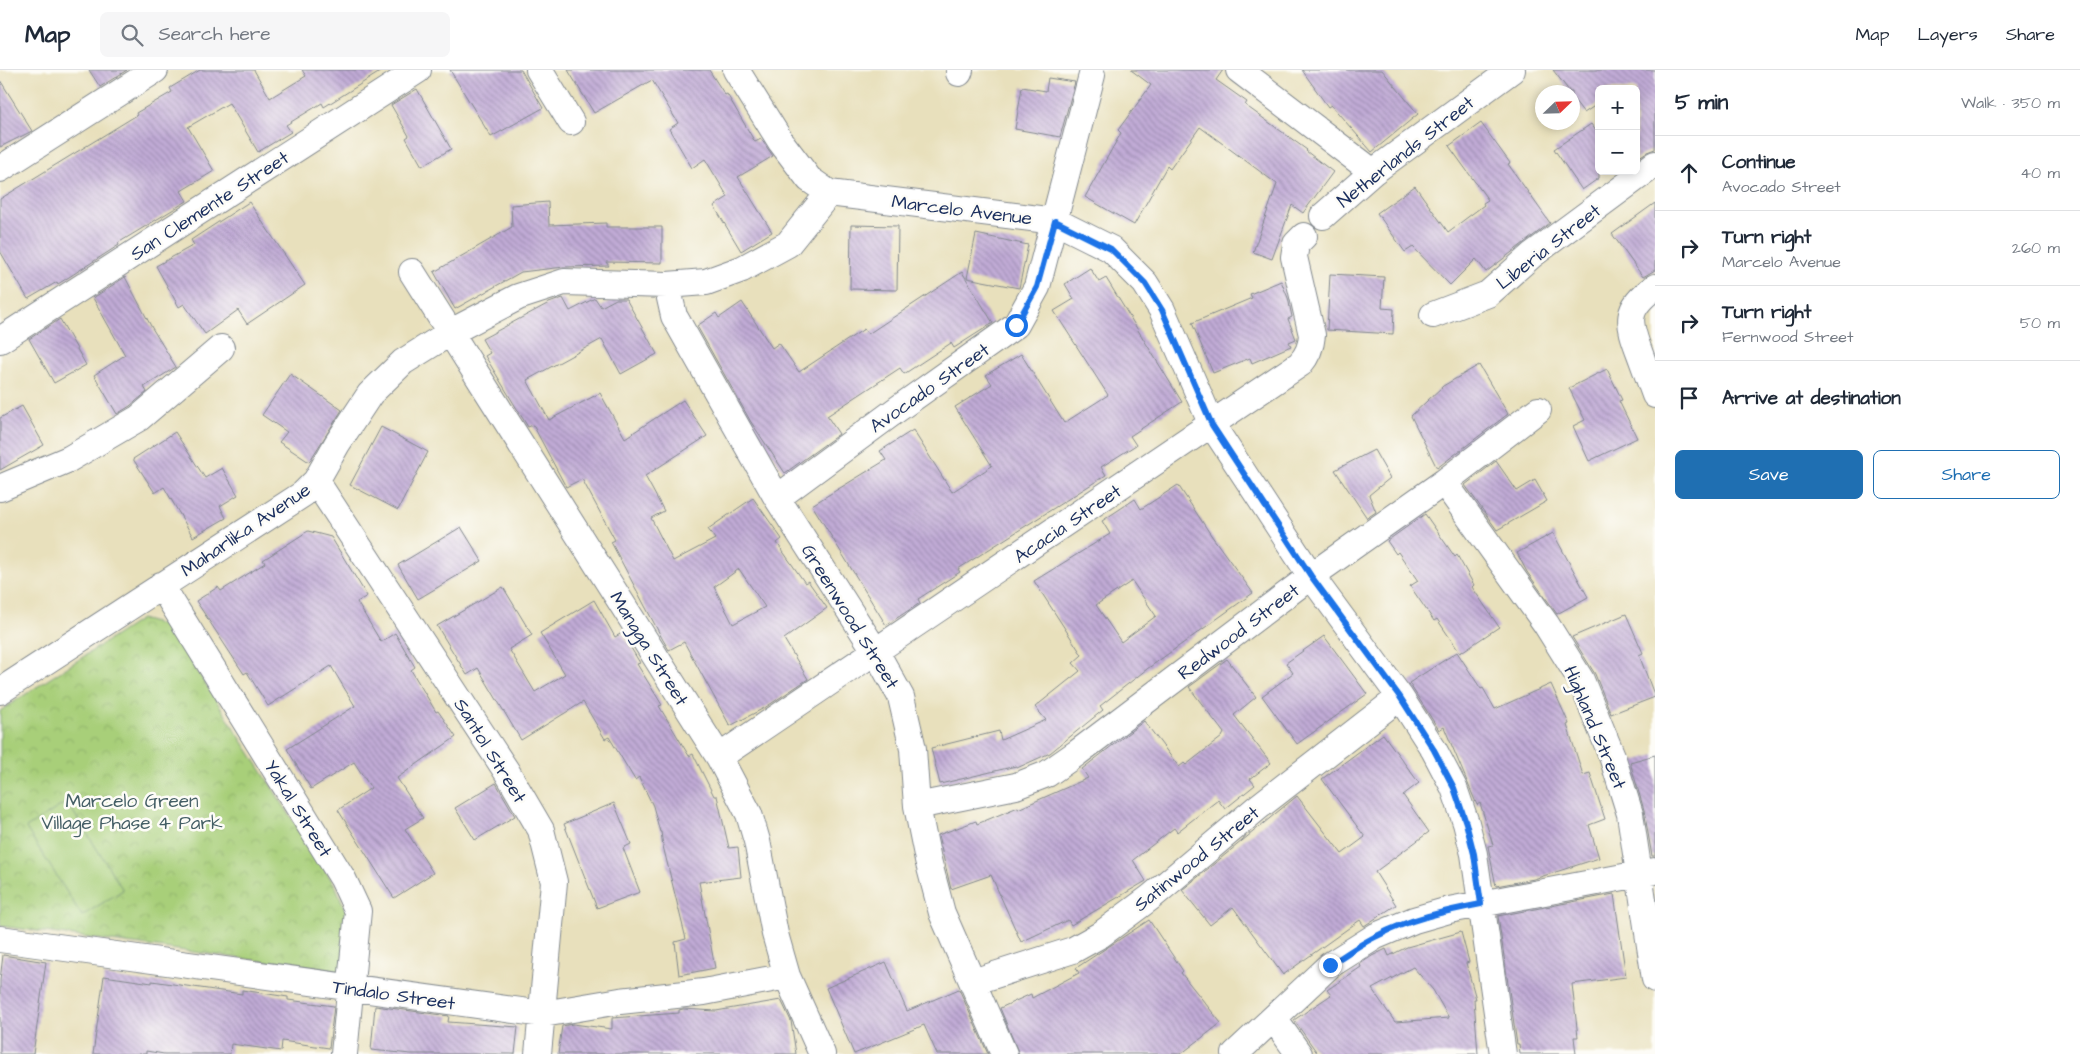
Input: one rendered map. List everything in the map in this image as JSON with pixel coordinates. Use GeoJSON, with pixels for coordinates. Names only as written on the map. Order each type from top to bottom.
{"type":"FeatureCollection","features":[{"type":"Feature","properties":{"kind":"street"},"geometry":{"type":"LineString","coordinates":[[0,169],[155,70]]}},
{"type":"Feature","properties":{"kind":"street","name":"San Clemente Street"},"geometry":{"type":"LineString","coordinates":[[0,340],[418,70]]}},
{"type":"Feature","properties":{"kind":"street"},"geometry":{"type":"LineString","coordinates":[[539,70],[571,122]]}},
{"type":"Feature","properties":{"kind":"street"},"geometry":{"type":"LineString","coordinates":[[1239,70],[1372,172]]}},
{"type":"Feature","properties":{"kind":"street","name":"Netherlands Street"},"geometry":{"type":"LineString","coordinates":[[1323,216],[1372,172],[1512,70]]}},
{"type":"Feature","properties":{"kind":"street","name":"Marcelo Avenue"},"geometry":{"type":"LineString","coordinates":[[746,74],[781,142],[809,179],[829,193],[1055,221],[1111,249],[1145,283],[1162,310],[1212,425],[1311,576],[1400,697],[1434,750],[1454,788],[1474,854],[1503,1054]]}},
{"type":"Feature","properties":{"kind":"street","name":"Avocado Street"},"geometry":{"type":"LineString","coordinates":[[777,498],[898,408],[1016,325],[1037,287],[1092,75]]}},
{"type":"Feature","properties":{"kind":"street","name":"Liberia Street"},"geometry":{"type":"LineString","coordinates":[[1433,315],[1488,294],[1532,255],[1655,164]]}},
{"type":"Feature","properties":{"kind":"street","name":"Maharlika Avenue"},"geometry":{"type":"LineString","coordinates":[[0,691],[303,494],[316,481],[337,444],[370,394],[403,362],[451,332],[518,297],[564,282],[667,285],[706,282],[742,269],[788,244],[829,193]]}},
{"type":"Feature","properties":{"kind":"street","name":"Acacia Street"},"geometry":{"type":"LineString","coordinates":[[719,758],[1300,364],[1312,346],[1312,335],[1294,257],[1296,244],[1304,236]]}},
{"type":"Feature","properties":{"kind":"street","name":"Mangga Street"},"geometry":{"type":"LineString","coordinates":[[412,272],[719,758],[749,814],[757,841],[775,934],[786,976],[822,1054]]}},
{"type":"Feature","properties":{"kind":"street","name":"Greenwood Street"},"geometry":{"type":"LineString","coordinates":[[667,285],[674,316],[777,498],[876,652],[901,697],[913,749],[918,806],[928,860],[942,913],[1004,1054]]}},
{"type":"Feature","properties":{"kind":"street"},"geometry":{"type":"LineString","coordinates":[[1655,287],[1638,302],[1631,314],[1630,328],[1655,395]]}},
{"type":"Feature","properties":{"kind":"street"},"geometry":{"type":"LineString","coordinates":[[0,488],[69,459],[139,418],[221,348]]}},
{"type":"Feature","properties":{"kind":"street","name":"Redwood Street"},"geometry":{"type":"LineString","coordinates":[[918,806],[1016,786],[1047,774],[1311,576],[1444,482],[1538,410]]}},
{"type":"Feature","properties":{"kind":"street","name":"Santol Street"},"geometry":{"type":"LineString","coordinates":[[316,481],[507,772],[541,830],[554,882],[538,1054]]}},
{"type":"Feature","properties":{"kind":"street","name":"Highland Street"},"geometry":{"type":"LineString","coordinates":[[1444,482],[1546,624],[1581,680],[1612,756],[1648,872],[1655,979]]}},
{"type":"Feature","properties":{"kind":"street","name":"Yakal Street"},"geometry":{"type":"LineString","coordinates":[[161,585],[343,879],[358,911],[352,988],[344,1054]]}},
{"type":"Feature","properties":{"kind":"street","name":"Satinwood Street"},"geometry":{"type":"LineString","coordinates":[[973,982],[1073,950],[1100,935],[1151,897],[1256,808],[1400,697]]}},
{"type":"Feature","properties":{"kind":"street"},"geometry":{"type":"LineString","coordinates":[[1235,1054],[1330,965],[1376,936],[1414,920],[1449,910],[1648,872]]}},
{"type":"Feature","properties":{"kind":"street","name":"Tindalo Street"},"geometry":{"type":"LineString","coordinates":[[0,939],[543,1014],[704,992],[786,976]]}},
{"type":"Feature","properties":{"kind":"street"},"geometry":{"type":"LineString","coordinates":[[1274,1019],[1299,1054]]}},
{"type":"Feature","properties":{"kind":"green space","name":"Marcelo Green Village Phase 4 Park"},"geometry":{"type":"Polygon","coordinates":[[[141,619],[169,627],[336,887],[347,914],[342,972],[0,926],[0,711],[141,619]]]}},
{"type":"Feature","properties":{"kind":"green space"},"geometry":{"type":"Polygon","coordinates":[[[67,802],[123,890],[82,916],[26,828],[67,802]]]}},
{"type":"Feature","properties":{"kind":"building"},"geometry":{"type":"Polygon","coordinates":[[[89,70],[127,70],[100,87],[89,70]]]}},
{"type":"Feature","properties":{"kind":"building"},"geometry":{"type":"Polygon","coordinates":[[[200,70],[254,70],[270,98],[306,76],[302,70],[383,70],[324,107],[322,103],[286,125],[291,132],[258,152],[229,103],[188,127],[214,171],[181,191],[187,201],[118,243],[119,245],[58,284],[57,282],[28,299],[0,251],[0,199],[137,115],[136,113],[172,92],[170,88],[200,70]]]}},
{"type":"Feature","properties":{"kind":"building"},"geometry":{"type":"Polygon","coordinates":[[[450,70],[521,70],[543,108],[491,137],[450,70]]]}},
{"type":"Feature","properties":{"kind":"building"},"geometry":{"type":"Polygon","coordinates":[[[568,70],[709,70],[725,95],[727,94],[755,142],[761,139],[773,156],[738,177],[772,232],[741,251],[714,206],[728,197],[705,159],[692,168],[669,129],[678,123],[652,80],[594,113],[568,70]]]}},
{"type":"Feature","properties":{"kind":"building"},"geometry":{"type":"Polygon","coordinates":[[[1131,70],[1223,70],[1216,80],[1247,102],[1245,105],[1307,150],[1333,172],[1303,213],[1292,205],[1272,259],[1253,252],[1277,184],[1200,127],[1170,169],[1167,166],[1134,225],[1085,197],[1121,133],[1118,130],[1151,85],[1131,70]]]}},
{"type":"Feature","properties":{"kind":"building"},"geometry":{"type":"Polygon","coordinates":[[[1302,70],[1382,70],[1418,114],[1372,152],[1331,105],[1328,107],[1302,70]]]}},
{"type":"Feature","properties":{"kind":"building"},"geometry":{"type":"Polygon","coordinates":[[[1553,70],[1655,70],[1655,149],[1640,156],[1640,85],[1595,85],[1595,106],[1584,113],[1580,108],[1580,85],[1565,85],[1553,70]]]}},
{"type":"Feature","properties":{"kind":"building"},"geometry":{"type":"Polygon","coordinates":[[[1048,78],[1075,82],[1060,137],[1015,129],[1022,87],[1046,91],[1048,78]]]}},
{"type":"Feature","properties":{"kind":"building"},"geometry":{"type":"Polygon","coordinates":[[[0,80],[32,131],[0,147],[0,80]]]}},
{"type":"Feature","properties":{"kind":"building"},"geometry":{"type":"Polygon","coordinates":[[[417,89],[451,149],[422,166],[406,138],[409,136],[391,105],[417,89]]]}},
{"type":"Feature","properties":{"kind":"building"},"geometry":{"type":"Polygon","coordinates":[[[1481,123],[1550,223],[1486,272],[1476,259],[1450,285],[1413,247],[1405,252],[1377,213],[1415,186],[1448,232],[1484,205],[1483,203],[1488,200],[1449,146],[1481,123]]]}},
{"type":"Feature","properties":{"kind":"building"},"geometry":{"type":"Polygon","coordinates":[[[1591,124],[1595,130],[1595,175],[1599,175],[1599,178],[1582,190],[1554,149],[1591,124]]]}},
{"type":"Feature","properties":{"kind":"building"},"geometry":{"type":"Polygon","coordinates":[[[249,202],[305,285],[247,324],[238,310],[205,334],[184,304],[179,307],[156,266],[194,245],[191,240],[249,202]]]}},
{"type":"Feature","properties":{"kind":"building"},"geometry":{"type":"Polygon","coordinates":[[[548,202],[549,225],[606,223],[606,227],[662,227],[662,263],[606,262],[609,266],[564,267],[521,272],[455,309],[434,272],[512,227],[511,205],[548,202]]]}},
{"type":"Feature","properties":{"kind":"building"},"geometry":{"type":"Polygon","coordinates":[[[1655,203],[1655,270],[1643,277],[1612,234],[1655,203]]]}},
{"type":"Feature","properties":{"kind":"building"},"geometry":{"type":"Polygon","coordinates":[[[851,225],[898,226],[897,290],[850,289],[851,225]]]}},
{"type":"Feature","properties":{"kind":"building"},"geometry":{"type":"Polygon","coordinates":[[[976,234],[1028,245],[1019,288],[967,278],[976,234]]]}},
{"type":"Feature","properties":{"kind":"building"},"geometry":{"type":"Polygon","coordinates":[[[1090,268],[1099,282],[1106,278],[1182,402],[1130,436],[1136,445],[1101,467],[1106,475],[958,569],[960,572],[918,599],[920,603],[886,625],[812,505],[886,460],[880,451],[913,430],[952,492],[992,466],[955,407],[992,384],[986,375],[1021,354],[1064,423],[1108,395],[1054,311],[1074,299],[1065,284],[1090,268]]]}},
{"type":"Feature","properties":{"kind":"building"},"geometry":{"type":"Polygon","coordinates":[[[962,272],[993,323],[954,348],[951,343],[904,374],[900,368],[827,416],[839,434],[785,473],[751,422],[697,326],[716,313],[719,318],[742,302],[772,348],[779,343],[799,372],[864,329],[868,334],[962,272]]]}},
{"type":"Feature","properties":{"kind":"building"},"geometry":{"type":"Polygon","coordinates":[[[1330,274],[1384,277],[1382,308],[1394,309],[1393,334],[1327,330],[1330,274]]]}},
{"type":"Feature","properties":{"kind":"building"},"geometry":{"type":"Polygon","coordinates":[[[125,277],[152,328],[176,367],[144,387],[147,392],[117,414],[94,375],[125,355],[93,298],[125,277]]]}},
{"type":"Feature","properties":{"kind":"building"},"geometry":{"type":"Polygon","coordinates":[[[1281,281],[1288,298],[1292,317],[1288,319],[1296,339],[1289,342],[1291,346],[1252,363],[1250,358],[1213,373],[1192,323],[1252,298],[1250,294],[1281,281]]]}},
{"type":"Feature","properties":{"kind":"building"},"geometry":{"type":"Polygon","coordinates":[[[563,298],[570,311],[595,298],[601,307],[616,299],[626,299],[657,354],[621,374],[602,339],[527,380],[549,420],[600,393],[625,438],[683,400],[707,436],[645,476],[664,511],[651,518],[673,561],[715,539],[708,529],[753,498],[782,539],[777,543],[805,583],[808,581],[827,608],[784,639],[808,679],[766,707],[730,726],[684,642],[669,650],[663,640],[611,542],[615,540],[582,479],[566,487],[533,425],[528,427],[485,356],[490,353],[482,339],[549,303],[563,298]],[[739,569],[714,587],[733,624],[765,607],[739,569]]]}},
{"type":"Feature","properties":{"kind":"building"},"geometry":{"type":"Polygon","coordinates":[[[60,319],[86,365],[54,383],[29,339],[60,319]]]}},
{"type":"Feature","properties":{"kind":"building"},"geometry":{"type":"Polygon","coordinates":[[[1479,365],[1508,414],[1437,468],[1411,416],[1443,386],[1479,365]]]}},
{"type":"Feature","properties":{"kind":"building"},"geometry":{"type":"Polygon","coordinates":[[[1607,369],[1622,400],[1619,401],[1637,438],[1589,461],[1573,426],[1585,420],[1569,388],[1607,369]]]}},
{"type":"Feature","properties":{"kind":"building"},"geometry":{"type":"Polygon","coordinates":[[[290,374],[342,410],[309,462],[279,442],[287,432],[262,415],[290,374]]]}},
{"type":"Feature","properties":{"kind":"building"},"geometry":{"type":"Polygon","coordinates":[[[22,406],[44,445],[0,470],[0,418],[22,406]]]}},
{"type":"Feature","properties":{"kind":"building"},"geometry":{"type":"Polygon","coordinates":[[[381,427],[428,452],[398,510],[350,485],[381,427]]]}},
{"type":"Feature","properties":{"kind":"building"},"geometry":{"type":"Polygon","coordinates":[[[175,432],[205,478],[222,468],[238,495],[220,506],[226,518],[193,537],[164,487],[155,493],[133,459],[175,432]]]}},
{"type":"Feature","properties":{"kind":"building"},"geometry":{"type":"Polygon","coordinates":[[[1374,450],[1390,478],[1369,495],[1376,512],[1367,518],[1335,470],[1374,450]]]}},
{"type":"Feature","properties":{"kind":"building"},"geometry":{"type":"Polygon","coordinates":[[[1496,461],[1517,491],[1535,480],[1547,501],[1497,530],[1465,485],[1496,461]]]}},
{"type":"Feature","properties":{"kind":"building"},"geometry":{"type":"Polygon","coordinates":[[[1178,485],[1253,593],[1147,669],[1100,706],[1103,710],[1050,753],[1017,768],[1016,766],[940,784],[931,748],[999,731],[1001,740],[1046,720],[1035,707],[1080,671],[1073,663],[1082,655],[1034,581],[1110,534],[1102,521],[1135,499],[1141,509],[1178,485]],[[1132,581],[1096,605],[1121,642],[1156,616],[1132,581]]]}},
{"type":"Feature","properties":{"kind":"building"},"geometry":{"type":"Polygon","coordinates":[[[1425,514],[1455,557],[1457,555],[1474,585],[1472,587],[1499,627],[1460,653],[1437,619],[1434,621],[1410,586],[1418,581],[1398,552],[1396,554],[1387,541],[1425,514]]]}},
{"type":"Feature","properties":{"kind":"building"},"geometry":{"type":"Polygon","coordinates":[[[461,527],[482,561],[418,599],[398,565],[461,527]]]}},
{"type":"Feature","properties":{"kind":"building"},"geometry":{"type":"Polygon","coordinates":[[[308,531],[331,537],[367,596],[357,602],[381,642],[395,633],[415,667],[411,670],[436,712],[438,711],[456,737],[397,778],[423,818],[405,829],[433,873],[394,898],[338,810],[371,788],[354,762],[311,789],[287,749],[355,706],[331,666],[268,706],[247,672],[244,674],[196,601],[218,587],[221,591],[265,563],[263,560],[308,531]]]}},
{"type":"Feature","properties":{"kind":"building"},"geometry":{"type":"Polygon","coordinates":[[[1553,533],[1588,597],[1557,614],[1527,572],[1517,553],[1553,533]]]}},
{"type":"Feature","properties":{"kind":"building"},"geometry":{"type":"Polygon","coordinates":[[[503,587],[532,635],[509,649],[535,692],[565,674],[540,633],[594,600],[615,637],[622,633],[640,663],[637,664],[662,705],[659,706],[689,756],[693,754],[714,796],[717,796],[729,848],[738,847],[741,877],[699,882],[715,968],[679,975],[675,942],[686,939],[661,832],[653,806],[639,777],[635,780],[609,737],[605,739],[583,702],[521,740],[478,668],[467,675],[437,626],[503,587]]]}},
{"type":"Feature","properties":{"kind":"building"},"geometry":{"type":"Polygon","coordinates":[[[1626,614],[1643,653],[1639,655],[1655,697],[1611,714],[1595,674],[1572,637],[1626,614]]]}},
{"type":"Feature","properties":{"kind":"building"},"geometry":{"type":"Polygon","coordinates":[[[1324,636],[1367,694],[1297,744],[1262,696],[1293,673],[1286,663],[1324,636]]]}},
{"type":"Feature","properties":{"kind":"building"},"geometry":{"type":"Polygon","coordinates":[[[1457,652],[1481,689],[1483,688],[1495,709],[1551,684],[1569,724],[1567,725],[1583,775],[1590,773],[1605,819],[1589,825],[1599,858],[1534,879],[1496,886],[1488,846],[1493,845],[1480,803],[1477,805],[1444,727],[1439,730],[1409,683],[1457,652]]]}},
{"type":"Feature","properties":{"kind":"building"},"geometry":{"type":"Polygon","coordinates":[[[1227,659],[1256,697],[1234,715],[1271,763],[1250,779],[1255,785],[1225,809],[1218,800],[1177,832],[1174,828],[1133,860],[1146,881],[1071,925],[1068,920],[1021,942],[991,875],[951,889],[938,835],[976,821],[977,824],[1018,807],[1018,809],[1088,778],[1082,769],[1144,721],[1179,767],[1184,763],[1186,765],[1222,737],[1224,733],[1189,687],[1227,659]]]}},
{"type":"Feature","properties":{"kind":"building"},"geometry":{"type":"Polygon","coordinates":[[[1383,734],[1419,783],[1403,795],[1429,832],[1375,872],[1396,905],[1364,926],[1360,920],[1283,975],[1233,907],[1210,925],[1182,890],[1297,796],[1342,854],[1365,837],[1322,779],[1383,734]]]}},
{"type":"Feature","properties":{"kind":"building"},"geometry":{"type":"Polygon","coordinates":[[[1655,755],[1655,856],[1652,856],[1644,810],[1630,762],[1655,755]]]}},
{"type":"Feature","properties":{"kind":"building"},"geometry":{"type":"Polygon","coordinates":[[[496,783],[515,816],[475,840],[455,808],[496,783]]]}},
{"type":"Feature","properties":{"kind":"building"},"geometry":{"type":"Polygon","coordinates":[[[614,803],[631,844],[623,848],[640,892],[597,908],[564,824],[614,803]]]}},
{"type":"Feature","properties":{"kind":"building"},"geometry":{"type":"Polygon","coordinates":[[[1614,894],[1626,977],[1572,984],[1578,1037],[1574,1037],[1576,1054],[1520,1054],[1498,916],[1614,894]]]}},
{"type":"Feature","properties":{"kind":"building"},"geometry":{"type":"Polygon","coordinates":[[[1149,920],[1183,971],[1181,973],[1221,1023],[1181,1054],[1019,1054],[1000,1008],[1031,994],[1032,998],[1079,973],[1076,968],[1149,920]]]}},
{"type":"Feature","properties":{"kind":"building"},"geometry":{"type":"Polygon","coordinates":[[[1461,932],[1469,962],[1466,963],[1476,999],[1474,999],[1478,1054],[1318,1054],[1294,1020],[1331,995],[1327,990],[1361,967],[1360,964],[1372,956],[1386,949],[1389,956],[1407,947],[1461,932]],[[1413,967],[1372,989],[1395,1022],[1449,1018],[1433,990],[1413,967]]]}},
{"type":"Feature","properties":{"kind":"building"},"geometry":{"type":"Polygon","coordinates":[[[3,955],[46,962],[33,1054],[0,1054],[0,980],[3,955]]]}},
{"type":"Feature","properties":{"kind":"building"},"geometry":{"type":"Polygon","coordinates":[[[886,962],[907,1011],[959,989],[988,1054],[937,1054],[924,1025],[854,1054],[826,988],[886,962]]]}},
{"type":"Feature","properties":{"kind":"building"},"geometry":{"type":"Polygon","coordinates":[[[104,976],[242,994],[242,990],[288,997],[288,1000],[334,1006],[329,1048],[282,1041],[281,1051],[231,1044],[230,1054],[164,1054],[146,1051],[146,1054],[93,1054],[104,976]]]}},
{"type":"Feature","properties":{"kind":"building"},"geometry":{"type":"Polygon","coordinates":[[[781,1000],[791,1021],[796,1054],[558,1054],[562,1026],[573,1024],[612,1029],[612,1018],[679,1013],[679,1010],[683,1009],[716,1011],[781,1000]]]}},
{"type":"Feature","properties":{"kind":"building"},"geometry":{"type":"Polygon","coordinates":[[[375,1006],[449,1016],[448,1022],[518,1027],[515,1054],[411,1054],[371,1050],[375,1006]]]}},
{"type":"Feature","properties":{"kind":"route"},"geometry":{"type":"LineString","coordinates":[[1016,325],[1037,287],[1055,221],[1111,249],[1145,283],[1162,310],[1212,425],[1311,576],[1400,697],[1434,750],[1454,788],[1474,854],[1481,904],[1449,910],[1414,920],[1376,936],[1330,965]]}}]}
